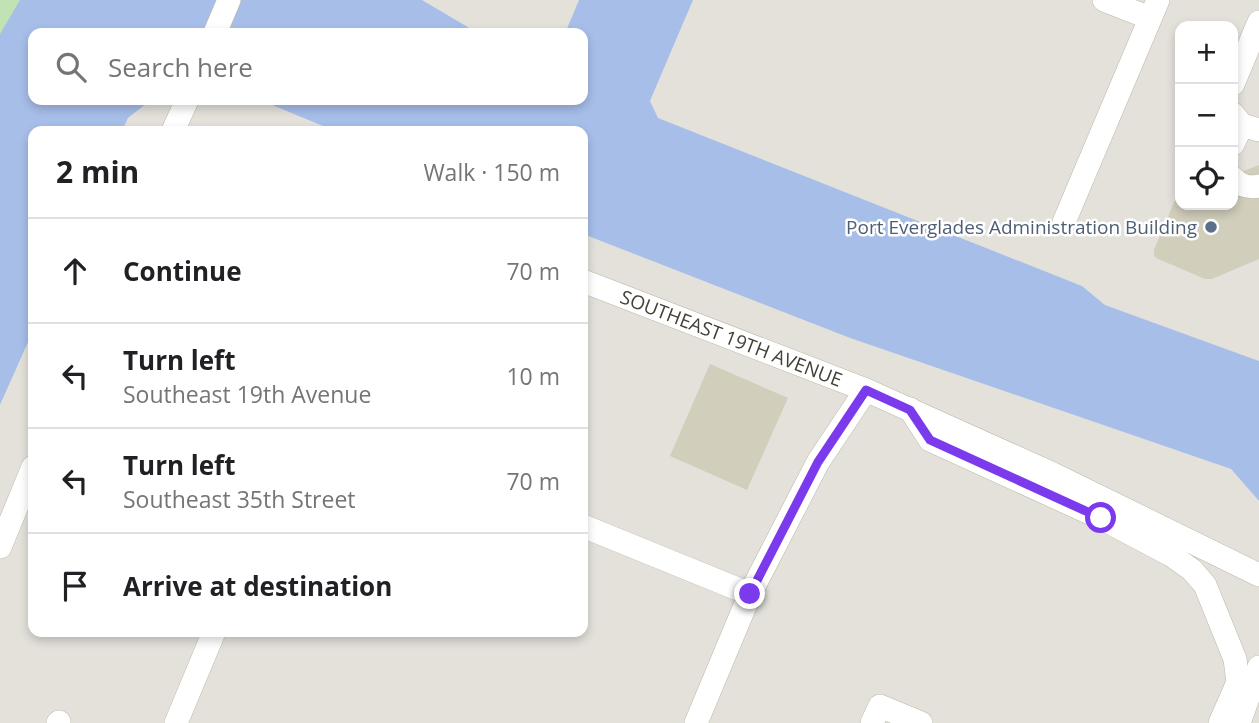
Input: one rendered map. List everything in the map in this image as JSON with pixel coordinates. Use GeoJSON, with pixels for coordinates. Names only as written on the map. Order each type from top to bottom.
{"type":"FeatureCollection","features":[{"type":"Feature","properties":{"kind":"street"},"geometry":{"type":"LineString","coordinates":[[217,28],[229,0]]}},
{"type":"Feature","properties":{"kind":"street"},"geometry":{"type":"LineString","coordinates":[[1064,222],[1154,9],[1104,0]]}},
{"type":"Feature","properties":{"kind":"street"},"geometry":{"type":"LineString","coordinates":[[1233,84],[1259,22]]}},
{"type":"Feature","properties":{"kind":"street"},"geometry":{"type":"LineString","coordinates":[[182,126],[186,105]]}},
{"type":"Feature","properties":{"kind":"street"},"geometry":{"type":"LineString","coordinates":[[1238,182],[1249,187],[1259,186]]}},
{"type":"Feature","properties":{"kind":"street","name":"SOUTHEAST 19TH AVENUE"},"geometry":{"type":"LineString","coordinates":[[588,283],[866,390],[1053,474],[1259,575]]}},
{"type":"Feature","properties":{"kind":"street"},"geometry":{"type":"LineString","coordinates":[[696,723],[750,594],[818,462],[866,390]]}},
{"type":"Feature","properties":{"kind":"street"},"geometry":{"type":"LineString","coordinates":[[910,410],[930,440],[1101,518],[1171,555],[1192,570],[1205,585],[1235,659],[1238,682],[1220,723]]}},
{"type":"Feature","properties":{"kind":"street"},"geometry":{"type":"LineString","coordinates":[[0,547],[28,479]]}},
{"type":"Feature","properties":{"kind":"street"},"geometry":{"type":"LineString","coordinates":[[588,528],[750,594]]}},
{"type":"Feature","properties":{"kind":"street"},"geometry":{"type":"LineString","coordinates":[[176,723],[213,637]]}},
{"type":"Feature","properties":{"kind":"street"},"geometry":{"type":"LineString","coordinates":[[1239,723],[1259,667]]}},
{"type":"Feature","properties":{"kind":"street"},"geometry":{"type":"LineString","coordinates":[[872,723],[880,706],[921,723]]}},
{"type":"Feature","properties":{"kind":"shaded area"},"geometry":{"type":"Polygon","coordinates":[[[422,0],[579,0],[567,28],[470,28],[422,0]]]}},
{"type":"Feature","properties":{"kind":"shaded area"},"geometry":{"type":"Polygon","coordinates":[[[693,0],[1259,0],[1259,361],[1105,305],[1082,286],[657,118],[650,101],[693,0]]]}},
{"type":"Feature","properties":{"kind":"shaded area"},"geometry":{"type":"Polygon","coordinates":[[[145,105],[272,105],[323,126],[124,126],[128,118],[145,105]]]}},
{"type":"Feature","properties":{"kind":"shaded area"},"geometry":{"type":"Polygon","coordinates":[[[588,236],[850,338],[1231,469],[1259,501],[1259,723],[0,723],[0,405],[28,342],[28,637],[588,637],[588,236]]]}},
{"type":"Feature","properties":{"kind":"green space"},"geometry":{"type":"Polygon","coordinates":[[[0,0],[23,0],[0,42],[0,0]]]}},
{"type":"Feature","properties":{"kind":"water"},"geometry":{"type":"Polygon","coordinates":[[[20,0],[422,0],[470,28],[28,28],[28,105],[145,105],[128,118],[124,126],[28,126],[28,342],[0,405],[0,34],[20,0]]]}},
{"type":"Feature","properties":{"kind":"water"},"geometry":{"type":"Polygon","coordinates":[[[579,0],[693,0],[650,101],[658,118],[1082,286],[1105,305],[1259,361],[1259,501],[1231,469],[850,338],[588,236],[588,126],[323,126],[272,105],[588,105],[588,28],[567,28],[579,0]]]}},
{"type":"Feature","properties":{"kind":"building","name":"Port Everglades Administration Building"},"geometry":{"type":"Polygon","coordinates":[[[1259,165],[1259,259],[1212,279],[1205,279],[1156,258],[1154,250],[1174,202],[1175,210],[1238,210],[1238,173],[1259,165]]]}},
{"type":"Feature","properties":{"kind":"building"},"geometry":{"type":"Polygon","coordinates":[[[710,364],[788,398],[747,490],[670,456],[710,364]]]}},
{"type":"Feature","properties":{"kind":"place","name":"Port Everglades Administration Building"},"geometry":{"type":"Point","coordinates":[1211,227]}},
{"type":"Feature","properties":{"kind":"route"},"geometry":{"type":"LineString","coordinates":[[750,594],[818,462],[866,390],[910,410],[930,440],[1101,518]]}}]}
